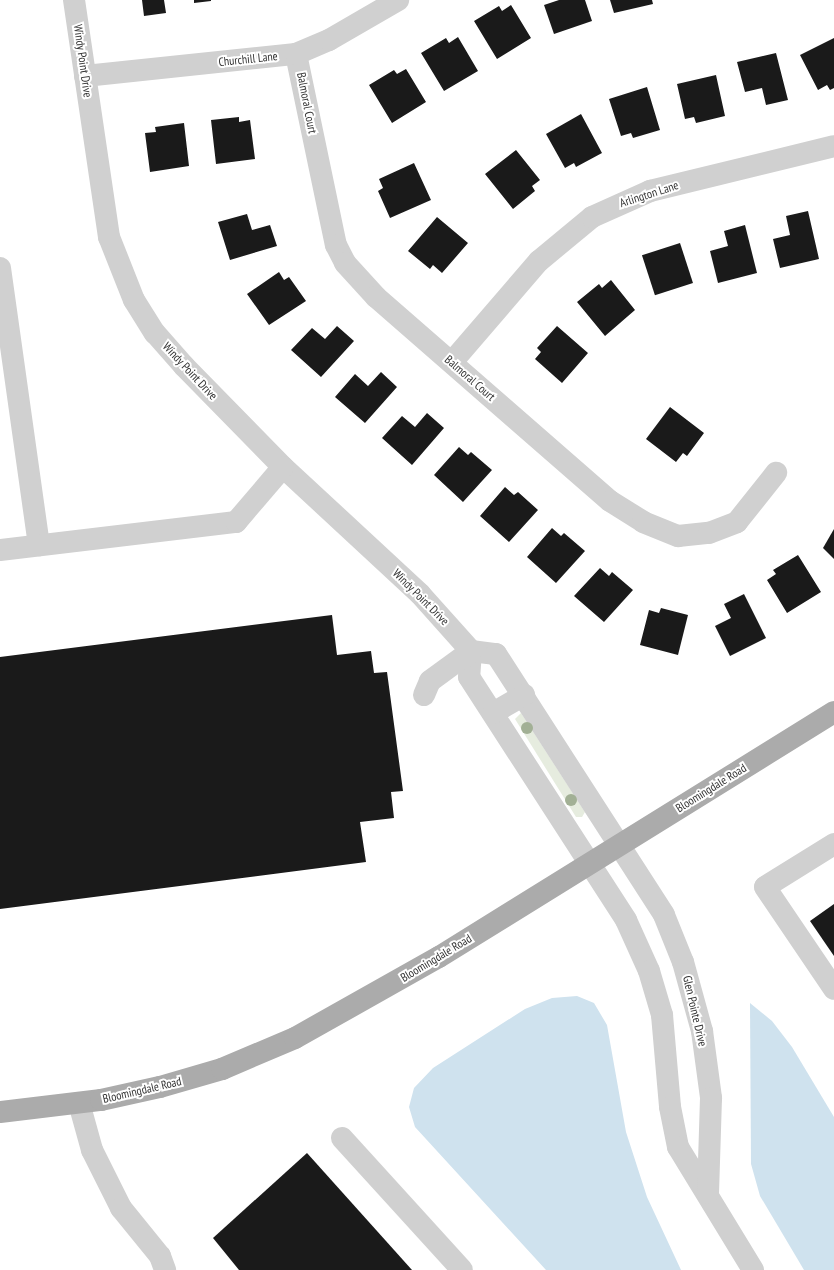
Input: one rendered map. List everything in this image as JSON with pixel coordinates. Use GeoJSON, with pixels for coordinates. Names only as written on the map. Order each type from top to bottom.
{"type":"FeatureCollection","features":[{"type":"Feature","properties":{"kind":"main road","name":"Bloomingdale Road"},"geometry":{"type":"LineString","coordinates":[[0,1112],[79,1103],[190,1079],[268,1051],[349,1009],[591,863],[834,712]]}},
{"type":"Feature","properties":{"kind":"street","name":"Windy Point Drive"},"geometry":{"type":"LineString","coordinates":[[74,0],[109,237],[134,300],[155,333],[184,366],[283,467],[420,594],[471,651]]}},
{"type":"Feature","properties":{"kind":"street","name":"Churchill Lane"},"geometry":{"type":"LineString","coordinates":[[85,76],[296,54],[329,40],[398,0]]}},
{"type":"Feature","properties":{"kind":"street","name":"Balmoral Court"},"geometry":{"type":"LineString","coordinates":[[296,54],[336,245],[345,263],[376,297],[610,501],[643,522],[678,536],[709,533],[737,522],[776,473]]}},
{"type":"Feature","properties":{"kind":"street","name":"Arlington Lane"},"geometry":{"type":"LineString","coordinates":[[452,362],[539,262],[592,217],[650,191],[834,146]]}},
{"type":"Feature","properties":{"kind":"street"},"geometry":{"type":"LineString","coordinates":[[0,268],[39,545]]}},
{"type":"Feature","properties":{"kind":"street"},"geometry":{"type":"LineString","coordinates":[[0,550],[236,522],[283,467]]}},
{"type":"Feature","properties":{"kind":"street"},"geometry":{"type":"LineString","coordinates":[[471,651],[469,677],[591,863],[626,920],[649,971],[662,1015],[670,1107],[678,1147],[708,1193],[753,1270]]}},
{"type":"Feature","properties":{"kind":"street"},"geometry":{"type":"LineString","coordinates":[[424,695],[430,681],[471,651],[496,654],[621,844]]}},
{"type":"Feature","properties":{"kind":"street"},"geometry":{"type":"LineString","coordinates":[[493,713],[524,695]]}},
{"type":"Feature","properties":{"kind":"street","name":"Glen Pointe Drive"},"geometry":{"type":"LineString","coordinates":[[621,844],[664,914],[683,962],[700,1024],[711,1098],[708,1193]]}},
{"type":"Feature","properties":{"kind":"street"},"geometry":{"type":"LineString","coordinates":[[834,844],[765,887],[834,989]]}},
{"type":"Feature","properties":{"kind":"street"},"geometry":{"type":"LineString","coordinates":[[79,1103],[92,1150],[118,1201],[160,1256],[165,1270]]}},
{"type":"Feature","properties":{"kind":"street"},"geometry":{"type":"LineString","coordinates":[[342,1138],[462,1270]]}},
{"type":"Feature","properties":{"kind":"shaded area"},"geometry":{"type":"Polygon","coordinates":[[[521,713],[585,812],[582,817],[576,817],[515,719],[521,713]]]}},
{"type":"Feature","properties":{"kind":"water"},"geometry":{"type":"Polygon","coordinates":[[[577,996],[594,1003],[607,1025],[626,1132],[647,1197],[681,1270],[546,1270],[415,1127],[409,1107],[414,1088],[433,1068],[525,1009],[552,998],[577,996]]]}},
{"type":"Feature","properties":{"kind":"water"},"geometry":{"type":"Polygon","coordinates":[[[750,1003],[772,1021],[792,1047],[834,1117],[834,1270],[804,1270],[760,1196],[751,1164],[750,1003]]]}},
{"type":"Feature","properties":{"kind":"building"},"geometry":{"type":"Polygon","coordinates":[[[142,0],[164,0],[166,13],[144,16],[142,0]]]}},
{"type":"Feature","properties":{"kind":"building"},"geometry":{"type":"Polygon","coordinates":[[[194,0],[211,0],[211,1],[194,3],[194,0]]]}},
{"type":"Feature","properties":{"kind":"building"},"geometry":{"type":"Polygon","coordinates":[[[559,0],[585,0],[592,21],[554,34],[544,5],[559,0]]]}},
{"type":"Feature","properties":{"kind":"building"},"geometry":{"type":"Polygon","coordinates":[[[610,0],[652,0],[653,4],[614,13],[610,0]]]}},
{"type":"Feature","properties":{"kind":"building"},"geometry":{"type":"Polygon","coordinates":[[[511,5],[531,38],[497,59],[474,21],[499,6],[502,11],[511,5]]]}},
{"type":"Feature","properties":{"kind":"building"},"geometry":{"type":"Polygon","coordinates":[[[458,37],[478,71],[444,91],[421,53],[446,38],[449,43],[458,37]]]}},
{"type":"Feature","properties":{"kind":"building"},"geometry":{"type":"Polygon","coordinates":[[[834,38],[834,88],[830,90],[827,85],[818,90],[800,55],[834,38]]]}},
{"type":"Feature","properties":{"kind":"building"},"geometry":{"type":"Polygon","coordinates":[[[776,53],[788,100],[766,105],[762,88],[745,92],[737,62],[776,53]]]}},
{"type":"Feature","properties":{"kind":"building"},"geometry":{"type":"Polygon","coordinates":[[[406,69],[426,102],[392,123],[369,85],[394,70],[397,74],[406,69]]]}},
{"type":"Feature","properties":{"kind":"building"},"geometry":{"type":"Polygon","coordinates":[[[716,75],[725,116],[696,123],[694,117],[685,119],[677,84],[716,75]]]}},
{"type":"Feature","properties":{"kind":"building"},"geometry":{"type":"Polygon","coordinates":[[[647,87],[660,130],[633,138],[631,133],[621,136],[609,99],[647,87]]]}},
{"type":"Feature","properties":{"kind":"building"},"geometry":{"type":"Polygon","coordinates":[[[581,114],[602,153],[576,167],[574,163],[565,168],[546,134],[581,114]]]}},
{"type":"Feature","properties":{"kind":"building"},"geometry":{"type":"Polygon","coordinates":[[[239,117],[239,122],[250,120],[255,159],[216,164],[211,120],[239,117]]]}},
{"type":"Feature","properties":{"kind":"building"},"geometry":{"type":"Polygon","coordinates":[[[184,123],[189,166],[150,172],[145,133],[156,132],[155,127],[184,123]]]}},
{"type":"Feature","properties":{"kind":"building"},"geometry":{"type":"Polygon","coordinates":[[[516,150],[540,180],[532,186],[535,191],[513,209],[485,174],[516,150]]]}},
{"type":"Feature","properties":{"kind":"building"},"geometry":{"type":"Polygon","coordinates":[[[414,163],[431,200],[390,218],[378,191],[383,188],[379,179],[414,163]]]}},
{"type":"Feature","properties":{"kind":"building"},"geometry":{"type":"Polygon","coordinates":[[[808,211],[819,259],[780,268],[773,239],[790,235],[786,216],[808,211]]]}},
{"type":"Feature","properties":{"kind":"building"},"geometry":{"type":"Polygon","coordinates":[[[247,214],[252,230],[270,225],[277,246],[230,260],[218,222],[247,214]]]}},
{"type":"Feature","properties":{"kind":"building"},"geometry":{"type":"Polygon","coordinates":[[[437,217],[468,243],[442,273],[433,265],[430,269],[408,251],[437,217]]]}},
{"type":"Feature","properties":{"kind":"building"},"geometry":{"type":"Polygon","coordinates":[[[745,225],[757,273],[718,283],[710,251],[728,246],[724,231],[745,225]]]}},
{"type":"Feature","properties":{"kind":"building"},"geometry":{"type":"Polygon","coordinates":[[[680,243],[693,283],[655,295],[642,255],[680,243]]]}},
{"type":"Feature","properties":{"kind":"building"},"geometry":{"type":"Polygon","coordinates":[[[279,272],[284,280],[289,277],[306,301],[269,325],[247,294],[279,272]]]}},
{"type":"Feature","properties":{"kind":"building"},"geometry":{"type":"Polygon","coordinates":[[[611,280],[635,310],[605,336],[577,302],[599,284],[602,288],[611,280]]]}},
{"type":"Feature","properties":{"kind":"building"},"geometry":{"type":"Polygon","coordinates":[[[337,326],[354,341],[321,377],[291,350],[312,328],[325,339],[337,326]]]}},
{"type":"Feature","properties":{"kind":"building"},"geometry":{"type":"Polygon","coordinates":[[[557,326],[588,353],[562,383],[535,359],[541,352],[537,348],[557,326]]]}},
{"type":"Feature","properties":{"kind":"building"},"geometry":{"type":"Polygon","coordinates":[[[381,372],[397,387],[365,423],[335,397],[355,374],[368,386],[381,372]]]}},
{"type":"Feature","properties":{"kind":"building"},"geometry":{"type":"Polygon","coordinates":[[[670,407],[704,433],[687,456],[683,453],[676,462],[646,439],[670,407]]]}},
{"type":"Feature","properties":{"kind":"building"},"geometry":{"type":"Polygon","coordinates":[[[427,413],[444,428],[412,465],[382,438],[402,416],[415,427],[427,413]]]}},
{"type":"Feature","properties":{"kind":"building"},"geometry":{"type":"Polygon","coordinates":[[[459,447],[468,455],[471,452],[492,470],[463,502],[434,475],[459,447]]]}},
{"type":"Feature","properties":{"kind":"building"},"geometry":{"type":"Polygon","coordinates":[[[505,487],[514,495],[518,492],[538,510],[509,542],[480,516],[505,487]]]}},
{"type":"Feature","properties":{"kind":"building"},"geometry":{"type":"Polygon","coordinates":[[[552,528],[561,536],[564,533],[585,551],[556,583],[527,557],[552,528]]]}},
{"type":"Feature","properties":{"kind":"building"},"geometry":{"type":"Polygon","coordinates":[[[834,529],[834,559],[823,548],[834,529]]]}},
{"type":"Feature","properties":{"kind":"building"},"geometry":{"type":"Polygon","coordinates":[[[798,555],[821,592],[787,613],[767,580],[776,574],[773,570],[798,555]]]}},
{"type":"Feature","properties":{"kind":"building"},"geometry":{"type":"Polygon","coordinates":[[[600,568],[609,576],[612,572],[633,590],[604,622],[574,596],[600,568]]]}},
{"type":"Feature","properties":{"kind":"building"},"geometry":{"type":"Polygon","coordinates":[[[744,594],[766,638],[730,656],[715,626],[731,618],[724,604],[744,594]]]}},
{"type":"Feature","properties":{"kind":"building"},"geometry":{"type":"Polygon","coordinates":[[[661,608],[688,615],[678,655],[640,645],[649,610],[659,613],[661,608]]]}},
{"type":"Feature","properties":{"kind":"building"},"geometry":{"type":"Polygon","coordinates":[[[332,615],[337,655],[371,651],[374,673],[387,672],[403,791],[391,792],[394,818],[360,822],[366,862],[0,909],[0,657],[332,615]]]}},
{"type":"Feature","properties":{"kind":"building"},"geometry":{"type":"Polygon","coordinates":[[[834,904],[834,956],[810,921],[834,904]]]}},
{"type":"Feature","properties":{"kind":"building"},"geometry":{"type":"Polygon","coordinates":[[[307,1153],[412,1270],[239,1270],[213,1238],[307,1153]]]}}]}
